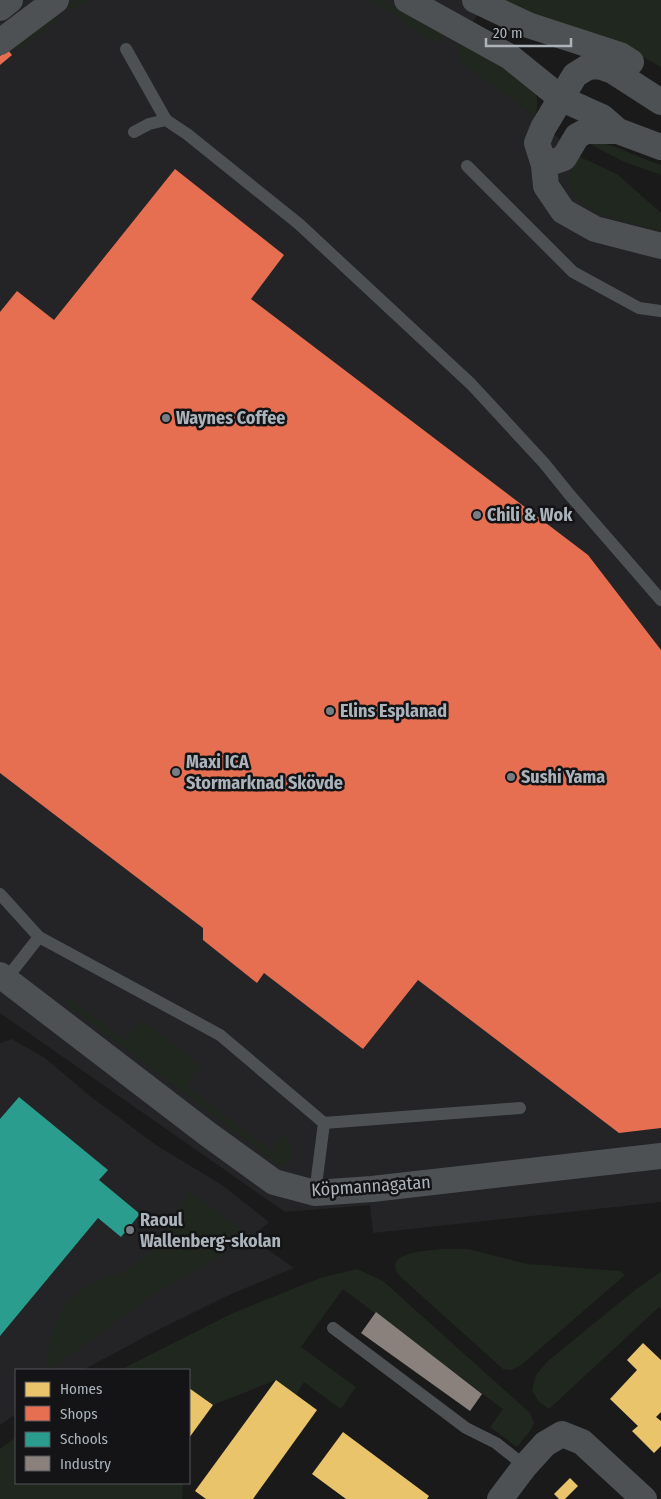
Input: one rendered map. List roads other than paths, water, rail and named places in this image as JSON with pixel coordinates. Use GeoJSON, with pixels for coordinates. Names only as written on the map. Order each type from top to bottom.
{"type":"FeatureCollection","features":[{"type":"Feature","properties":{"kind":"street"},"geometry":{"type":"LineString","coordinates":[[0,8],[10,0]]}},
{"type":"Feature","properties":{"kind":"street"},"geometry":{"type":"LineString","coordinates":[[0,42],[56,0]]}},
{"type":"Feature","properties":{"kind":"street"},"geometry":{"type":"LineString","coordinates":[[475,0],[528,25],[620,56],[661,81]]}},
{"type":"Feature","properties":{"kind":"street"},"geometry":{"type":"LineString","coordinates":[[417,2],[510,57],[562,99],[602,117],[618,131]]}},
{"type":"Feature","properties":{"kind":"street"},"geometry":{"type":"LineString","coordinates":[[661,102],[613,72],[599,66],[588,67],[575,75],[543,128],[537,142],[544,165],[546,186],[563,211],[595,229],[661,246]]}},
{"type":"Feature","properties":{"kind":"street"},"geometry":{"type":"LineString","coordinates":[[544,165],[564,158],[577,136],[586,131],[618,131],[661,147]]}},
{"type":"Feature","properties":{"kind":"street","name":"Köpmannagatan"},"geometry":{"type":"LineString","coordinates":[[2,980],[274,1182],[315,1193],[372,1189],[661,1156]]}},
{"type":"Feature","properties":{"kind":"street"},"geometry":{"type":"LineString","coordinates":[[500,1499],[525,1466],[545,1444],[562,1434],[582,1442],[644,1499]]}},
{"type":"Feature","properties":{"kind":"lane"},"geometry":{"type":"LineString","coordinates":[[126,49],[166,120],[299,224],[471,384],[544,464],[661,600]]}},
{"type":"Feature","properties":{"kind":"lane"},"geometry":{"type":"LineString","coordinates":[[134,132],[148,124],[166,120]]}},
{"type":"Feature","properties":{"kind":"lane"},"geometry":{"type":"LineString","coordinates":[[467,166],[573,272],[639,308],[661,311]]}},
{"type":"Feature","properties":{"kind":"lane"},"geometry":{"type":"LineString","coordinates":[[0,894],[39,937],[220,1036],[324,1123],[520,1108]]}},
{"type":"Feature","properties":{"kind":"lane"},"geometry":{"type":"LineString","coordinates":[[2,980],[39,937]]}},
{"type":"Feature","properties":{"kind":"lane"},"geometry":{"type":"LineString","coordinates":[[315,1193],[324,1123]]}},
{"type":"Feature","properties":{"kind":"lane"},"geometry":{"type":"LineString","coordinates":[[333,1328],[466,1428],[496,1442],[525,1466]]}},
{"type":"Feature","properties":{"kind":"place","name":"Waynes Coffee"},"geometry":{"type":"Point","coordinates":[166,418]}},
{"type":"Feature","properties":{"kind":"place","name":"Chili & Wok"},"geometry":{"type":"Point","coordinates":[477,515]}},
{"type":"Feature","properties":{"kind":"place","name":"Elins Esplanad"},"geometry":{"type":"Point","coordinates":[330,711]}},
{"type":"Feature","properties":{"kind":"place","name":"Maxi ICA Stormarknad Skövde"},"geometry":{"type":"Point","coordinates":[176,772]}},
{"type":"Feature","properties":{"kind":"place","name":"Sushi Yama"},"geometry":{"type":"Point","coordinates":[511,777]}},
{"type":"Feature","properties":{"kind":"place","name":"Raoul Wallenberg-skolan"},"geometry":{"type":"Point","coordinates":[130,1230]}}]}
